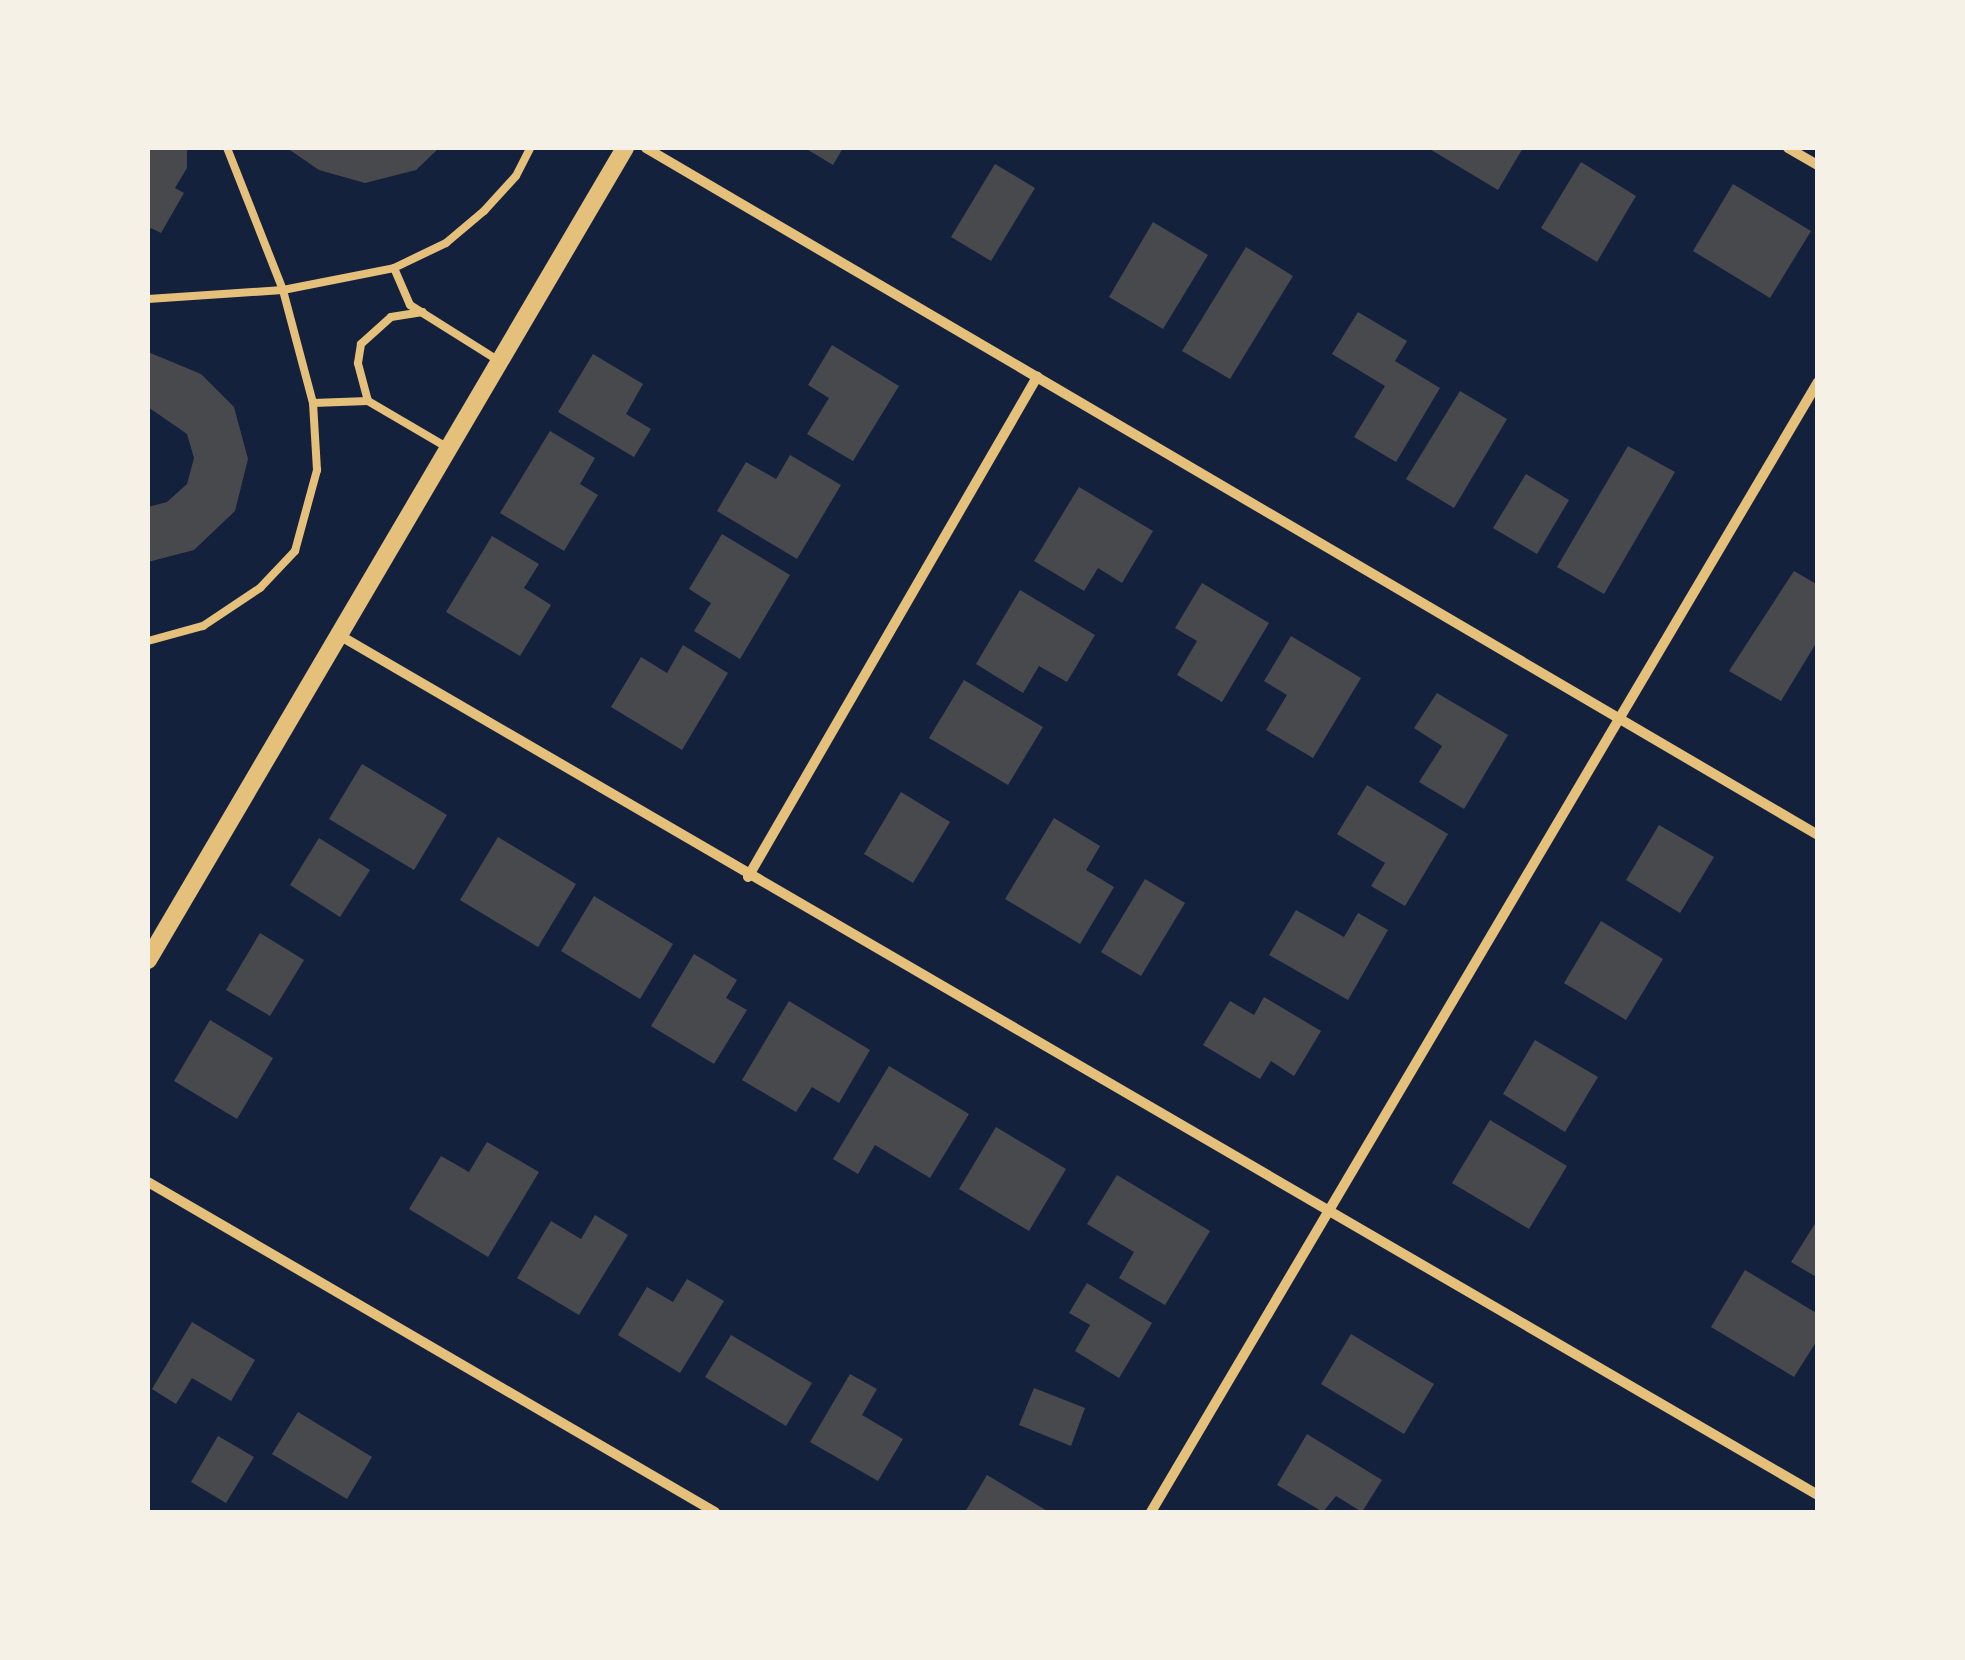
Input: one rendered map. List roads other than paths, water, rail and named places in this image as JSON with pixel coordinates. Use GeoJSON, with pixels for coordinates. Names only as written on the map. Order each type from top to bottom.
{"type":"FeatureCollection","features":[{"type":"Feature","properties":{"kind":"street"},"geometry":{"type":"LineString","coordinates":[[148,960],[625,148]]}},
{"type":"Feature","properties":{"kind":"street"},"geometry":{"type":"LineString","coordinates":[[646,148],[1818,835]]}},
{"type":"Feature","properties":{"kind":"street"},"geometry":{"type":"LineString","coordinates":[[1788,148],[1818,165]]}},
{"type":"Feature","properties":{"kind":"street"},"geometry":{"type":"LineString","coordinates":[[748,877],[1038,377]]}},
{"type":"Feature","properties":{"kind":"street"},"geometry":{"type":"LineString","coordinates":[[1150,1512],[1818,382]]}},
{"type":"Feature","properties":{"kind":"street"},"geometry":{"type":"LineString","coordinates":[[339,635],[748,877],[1818,1495]]}},
{"type":"Feature","properties":{"kind":"street"},"geometry":{"type":"LineString","coordinates":[[148,1182],[716,1512]]}},
{"type":"Feature","properties":{"kind":"lane"},"geometry":{"type":"LineString","coordinates":[[148,641],[202,626],[260,588],[295,552],[318,470],[313,403],[283,290],[227,148]]}},
{"type":"Feature","properties":{"kind":"lane"},"geometry":{"type":"LineString","coordinates":[[148,299],[283,290],[394,268],[446,243],[484,211],[516,176],[530,148]]}},
{"type":"Feature","properties":{"kind":"lane"},"geometry":{"type":"LineString","coordinates":[[394,268],[410,305],[499,362]]}},
{"type":"Feature","properties":{"kind":"lane"},"geometry":{"type":"LineString","coordinates":[[368,400],[358,363],[361,344],[392,318],[423,312]]}},
{"type":"Feature","properties":{"kind":"lane"},"geometry":{"type":"LineString","coordinates":[[313,403],[368,400],[448,448]]}}]}
